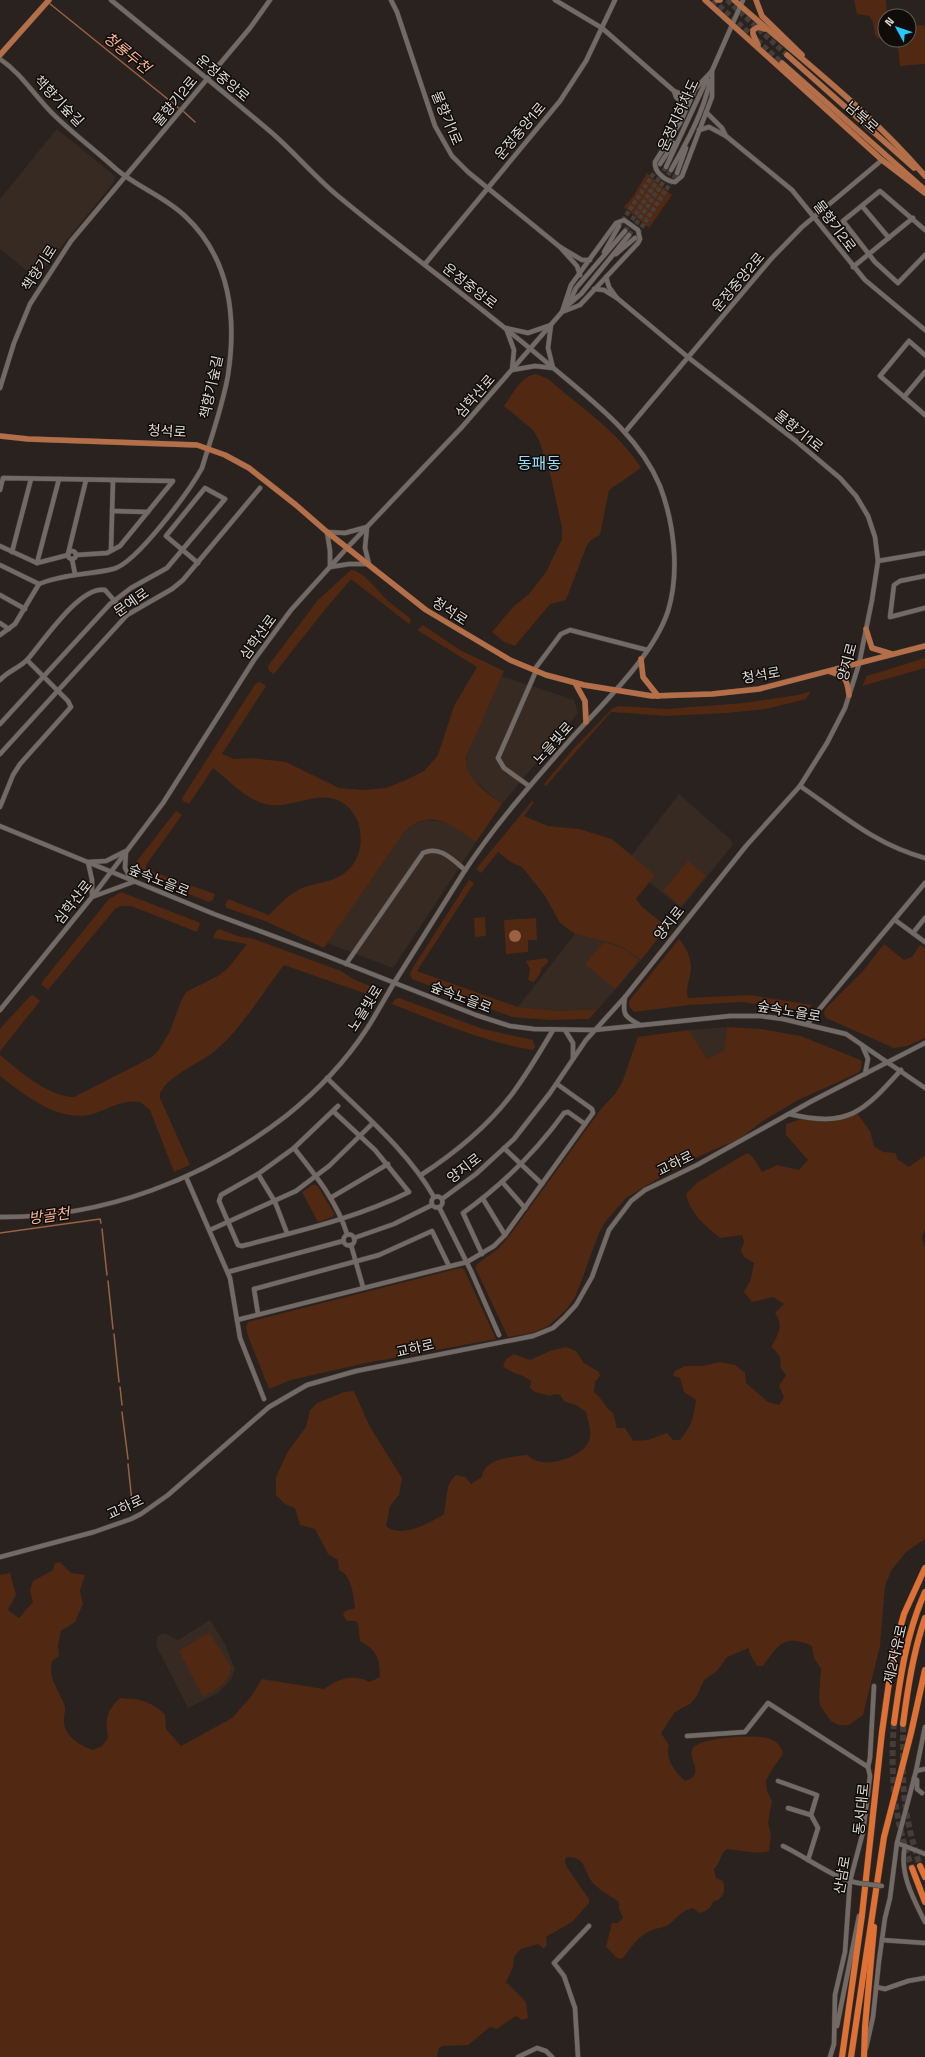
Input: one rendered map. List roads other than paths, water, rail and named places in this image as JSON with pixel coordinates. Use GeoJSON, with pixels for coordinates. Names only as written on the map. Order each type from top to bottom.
{"type":"FeatureCollection","features":[{"type":"Feature","properties":{"kind":"highway","name":"동서대로"},"geometry":{"type":"LineString","coordinates":[[842,2057],[864,1897],[882,1732],[893,1654],[904,1614],[925,1568]]}},
{"type":"Feature","properties":{"kind":"highway","name":"제2자유로"},"geometry":{"type":"LineString","coordinates":[[894,1723],[900,1678],[907,1644],[925,1592]]}},
{"type":"Feature","properties":{"kind":"highway","name":"제2자유로"},"geometry":{"type":"LineString","coordinates":[[903,1724],[909,1678],[916,1646],[925,1618]]}},
{"type":"Feature","properties":{"kind":"highway","name":"동서대로"},"geometry":{"type":"LineString","coordinates":[[851,2057],[884,1837],[911,1733],[925,1670]]}},
{"type":"Feature","properties":{"kind":"highway"},"geometry":{"type":"LineString","coordinates":[[920,1866],[925,1877]]}},
{"type":"Feature","properties":{"kind":"highway"},"geometry":{"type":"LineString","coordinates":[[912,1868],[925,1902]]}},
{"type":"Feature","properties":{"kind":"highway"},"geometry":{"type":"LineString","coordinates":[[864,2057],[868,1978],[876,1912],[875,1892]]}},
{"type":"Feature","properties":{"kind":"main road"},"geometry":{"type":"LineString","coordinates":[[0,55],[49,0]]}},
{"type":"Feature","properties":{"kind":"main road"},"geometry":{"type":"LineString","coordinates":[[705,0],[882,160],[925,193]]}},
{"type":"Feature","properties":{"kind":"main road"},"geometry":{"type":"LineString","coordinates":[[734,0],[811,66],[903,150],[925,177]]}},
{"type":"Feature","properties":{"kind":"main road"},"geometry":{"type":"LineString","coordinates":[[756,0],[762,16],[795,46],[811,66]]}},
{"type":"Feature","properties":{"kind":"main road"},"geometry":{"type":"LineString","coordinates":[[760,49],[755,41],[753,30],[758,27],[769,30]]}},
{"type":"Feature","properties":{"kind":"main road","name":"남북로"},"geometry":{"type":"LineString","coordinates":[[787,55],[925,177]]}},
{"type":"Feature","properties":{"kind":"main road","name":"남북로"},"geometry":{"type":"LineString","coordinates":[[782,63],[925,190]]}},
{"type":"Feature","properties":{"kind":"main road","name":"청석로"},"geometry":{"type":"LineString","coordinates":[[0,436],[28,439],[154,442],[197,445],[225,454],[250,468],[296,505],[326,532],[369,564],[426,610],[490,649],[535,671],[575,683],[658,696],[758,689],[830,672],[925,646]]}},
{"type":"Feature","properties":{"kind":"main road"},"geometry":{"type":"LineString","coordinates":[[866,629],[872,648],[892,654]]}},
{"type":"Feature","properties":{"kind":"main road"},"geometry":{"type":"LineString","coordinates":[[640,659],[643,677],[658,696]]}},
{"type":"Feature","properties":{"kind":"main road"},"geometry":{"type":"LineString","coordinates":[[830,672],[842,676],[848,682],[849,695]]}},
{"type":"Feature","properties":{"kind":"main road"},"geometry":{"type":"LineString","coordinates":[[575,683],[585,701],[586,722]]}},
{"type":"Feature","properties":{"kind":"street","name":"운정중앙로"},"geometry":{"type":"LineString","coordinates":[[111,0],[275,136],[334,192],[506,328],[625,432],[648,463],[660,486],[671,525],[676,558],[669,609],[654,640],[640,659]]}},
{"type":"Feature","properties":{"kind":"street","name":"물향기2로"},"geometry":{"type":"LineString","coordinates":[[126,178],[193,95],[250,28],[270,0]]}},
{"type":"Feature","properties":{"kind":"street","name":"물향기1로"},"geometry":{"type":"LineString","coordinates":[[391,0],[397,12],[441,139],[460,165],[560,247]]}},
{"type":"Feature","properties":{"kind":"street"},"geometry":{"type":"LineString","coordinates":[[555,0],[602,28],[674,91],[685,95],[693,95]]}},
{"type":"Feature","properties":{"kind":"street","name":"운정중앙1로"},"geometry":{"type":"LineString","coordinates":[[424,264],[560,101],[586,61],[615,0]]}},
{"type":"Feature","properties":{"kind":"street"},"geometry":{"type":"LineString","coordinates":[[677,173],[690,135],[707,95],[712,72],[743,0]]}},
{"type":"Feature","properties":{"kind":"street","name":"책향기숲길"},"geometry":{"type":"LineString","coordinates":[[0,58],[29,86],[61,122],[126,178],[160,197],[185,216],[207,240],[219,261],[229,299],[231,337],[228,376],[202,468],[195,481],[132,558],[114,569],[75,574],[48,580],[38,584]]}},
{"type":"Feature","properties":{"kind":"street"},"geometry":{"type":"LineString","coordinates":[[712,72],[712,97],[682,176],[674,182],[669,182],[657,172],[654,166],[655,162],[664,151],[693,95],[712,72]]}},
{"type":"Feature","properties":{"kind":"street","name":"운정지하차도"},"geometry":{"type":"LineString","coordinates":[[666,167],[700,92],[712,72]]}},
{"type":"Feature","properties":{"kind":"street"},"geometry":{"type":"LineString","coordinates":[[674,91],[676,97],[687,108]]}},
{"type":"Feature","properties":{"kind":"street"},"geometry":{"type":"LineString","coordinates":[[706,112],[722,128],[726,136]]}},
{"type":"Feature","properties":{"kind":"street"},"geometry":{"type":"LineString","coordinates":[[699,130],[709,127],[726,136]]}},
{"type":"Feature","properties":{"kind":"street"},"geometry":{"type":"LineString","coordinates":[[660,164],[683,130]]}},
{"type":"Feature","properties":{"kind":"street"},"geometry":{"type":"LineString","coordinates":[[671,170],[690,135]]}},
{"type":"Feature","properties":{"kind":"street","name":"물향기2로"},"geometry":{"type":"LineString","coordinates":[[726,136],[792,190],[815,216],[853,267],[865,280],[925,330]]}},
{"type":"Feature","properties":{"kind":"street","name":"운정중앙2로"},"geometry":{"type":"LineString","coordinates":[[625,432],[771,260],[802,227],[882,160]]}},
{"type":"Feature","properties":{"kind":"street","name":"책향기로"},"geometry":{"type":"LineString","coordinates":[[0,388],[14,343],[30,304],[71,241],[126,178]]}},
{"type":"Feature","properties":{"kind":"street"},"geometry":{"type":"LineString","coordinates":[[925,230],[913,218],[880,191],[843,221],[868,254],[898,283],[925,255]]}},
{"type":"Feature","properties":{"kind":"street"},"geometry":{"type":"LineString","coordinates":[[862,206],[889,238]]}},
{"type":"Feature","properties":{"kind":"street"},"geometry":{"type":"LineString","coordinates":[[853,267],[913,218]]}},
{"type":"Feature","properties":{"kind":"street"},"geometry":{"type":"LineString","coordinates":[[624,220],[638,230],[640,239],[638,243],[580,305],[562,312],[571,285],[580,275],[616,223],[624,220]]}},
{"type":"Feature","properties":{"kind":"street"},"geometry":{"type":"LineString","coordinates":[[597,264],[619,226]]}},
{"type":"Feature","properties":{"kind":"street"},"geometry":{"type":"LineString","coordinates":[[627,233],[606,263],[581,294],[568,305],[576,288],[627,233]]}},
{"type":"Feature","properties":{"kind":"street"},"geometry":{"type":"LineString","coordinates":[[606,263],[635,238]]}},
{"type":"Feature","properties":{"kind":"street"},"geometry":{"type":"LineString","coordinates":[[560,247],[582,260],[590,260]]}},
{"type":"Feature","properties":{"kind":"street"},"geometry":{"type":"LineString","coordinates":[[560,247],[577,266],[580,275]]}},
{"type":"Feature","properties":{"kind":"street"},"geometry":{"type":"LineString","coordinates":[[606,277],[609,286],[617,298]]}},
{"type":"Feature","properties":{"kind":"street"},"geometry":{"type":"LineString","coordinates":[[594,289],[604,290],[617,298]]}},
{"type":"Feature","properties":{"kind":"street","name":"물향기1로"},"geometry":{"type":"LineString","coordinates":[[617,298],[689,358],[796,441],[840,478],[856,496],[868,516],[874,537],[878,561],[866,629]]}},
{"type":"Feature","properties":{"kind":"street","name":"심학산로"},"geometry":{"type":"LineString","coordinates":[[0,1010],[92,897],[163,803],[254,660],[291,610],[347,548],[462,427],[568,305]]}},
{"type":"Feature","properties":{"kind":"street"},"geometry":{"type":"LineString","coordinates":[[551,325],[548,348],[552,368],[531,366],[512,370],[514,350],[506,328],[528,333],[551,325]]}},
{"type":"Feature","properties":{"kind":"street"},"geometry":{"type":"LineString","coordinates":[[925,355],[909,342],[880,376],[925,415]]}},
{"type":"Feature","properties":{"kind":"street"},"geometry":{"type":"LineString","coordinates":[[904,397],[925,372]]}},
{"type":"Feature","properties":{"kind":"street"},"geometry":{"type":"LineString","coordinates":[[0,490],[3,478],[173,481],[120,546],[107,553],[76,555],[72,552],[37,564],[0,546]]}},
{"type":"Feature","properties":{"kind":"street"},"geometry":{"type":"LineString","coordinates":[[12,552],[31,479]]}},
{"type":"Feature","properties":{"kind":"street"},"geometry":{"type":"LineString","coordinates":[[37,564],[59,479]]}},
{"type":"Feature","properties":{"kind":"street"},"geometry":{"type":"LineString","coordinates":[[68,554],[86,480]]}},
{"type":"Feature","properties":{"kind":"street"},"geometry":{"type":"LineString","coordinates":[[111,550],[113,480]]}},
{"type":"Feature","properties":{"kind":"street"},"geometry":{"type":"LineString","coordinates":[[0,724],[115,600],[131,588],[167,568],[183,549],[225,499],[205,488],[166,536],[183,549],[198,563]]}},
{"type":"Feature","properties":{"kind":"street","name":"문예로"},"geometry":{"type":"LineString","coordinates":[[0,754],[127,615],[178,585],[260,488]]}},
{"type":"Feature","properties":{"kind":"street"},"geometry":{"type":"LineString","coordinates":[[112,512],[148,512]]}},
{"type":"Feature","properties":{"kind":"street"},"geometry":{"type":"LineString","coordinates":[[367,528],[365,548],[369,564],[349,564],[330,567],[330,551],[326,532],[345,533],[367,528]]}},
{"type":"Feature","properties":{"kind":"street"},"geometry":{"type":"LineString","coordinates":[[878,561],[925,553]]}},
{"type":"Feature","properties":{"kind":"street"},"geometry":{"type":"LineString","coordinates":[[68,554],[72,559],[75,574]]}},
{"type":"Feature","properties":{"kind":"street"},"geometry":{"type":"LineString","coordinates":[[72,559],[76,555]]}},
{"type":"Feature","properties":{"kind":"street"},"geometry":{"type":"LineString","coordinates":[[0,565],[38,584],[15,624],[0,635]]}},
{"type":"Feature","properties":{"kind":"street"},"geometry":{"type":"LineString","coordinates":[[925,576],[894,585],[890,617],[925,608]]}},
{"type":"Feature","properties":{"kind":"street"},"geometry":{"type":"LineString","coordinates":[[0,680],[27,660],[80,599],[101,589],[109,593],[127,615]]}},
{"type":"Feature","properties":{"kind":"street"},"geometry":{"type":"LineString","coordinates":[[0,595],[25,609]]}},
{"type":"Feature","properties":{"kind":"street"},"geometry":{"type":"LineString","coordinates":[[0,623],[9,628]]}},
{"type":"Feature","properties":{"kind":"street","name":"양지로"},"geometry":{"type":"LineString","coordinates":[[442,1199],[476,1174],[504,1148],[534,1116],[573,1058],[594,1030],[625,997],[746,846],[800,786],[827,743],[845,708],[859,664],[866,629]]}},
{"type":"Feature","properties":{"kind":"street"},"geometry":{"type":"LineString","coordinates":[[529,786],[504,768],[498,758],[535,671],[560,634],[565,630],[570,630],[647,650]]}},
{"type":"Feature","properties":{"kind":"street","name":"노을빛로"},"geometry":{"type":"LineString","coordinates":[[0,1217],[47,1214],[91,1208],[129,1198],[186,1177],[221,1159],[260,1135],[291,1112],[327,1078],[352,1050],[368,1028],[466,870],[529,786],[640,659]]}},
{"type":"Feature","properties":{"kind":"street"},"geometry":{"type":"LineString","coordinates":[[0,807],[13,775],[20,764],[69,710],[70,704],[58,690],[27,660]]}},
{"type":"Feature","properties":{"kind":"street"},"geometry":{"type":"LineString","coordinates":[[800,786],[876,839],[906,853],[925,858]]}},
{"type":"Feature","properties":{"kind":"street","name":"숲속노을로"},"geometry":{"type":"LineString","coordinates":[[0,826],[133,882],[394,984],[504,1024],[534,1030],[594,1030],[746,1015],[783,1019],[846,1034],[901,1070],[925,1088]]}},
{"type":"Feature","properties":{"kind":"street"},"geometry":{"type":"LineString","coordinates":[[346,964],[423,853],[435,849],[466,870]]}},
{"type":"Feature","properties":{"kind":"street"},"geometry":{"type":"LineString","coordinates":[[126,852],[126,868],[133,882],[92,897],[92,880],[88,862],[106,861],[126,852]]}},
{"type":"Feature","properties":{"kind":"street"},"geometry":{"type":"LineString","coordinates":[[807,1024],[925,883]]}},
{"type":"Feature","properties":{"kind":"street"},"geometry":{"type":"LineString","coordinates":[[913,933],[925,918]]}},
{"type":"Feature","properties":{"kind":"street"},"geometry":{"type":"LineString","coordinates":[[895,920],[925,942]]}},
{"type":"Feature","properties":{"kind":"street"},"geometry":{"type":"LineString","coordinates":[[625,997],[623,1008],[626,1017],[640,1025]]}},
{"type":"Feature","properties":{"kind":"street"},"geometry":{"type":"LineString","coordinates":[[422,1175],[463,1144],[499,1110],[521,1081],[553,1030]]}},
{"type":"Feature","properties":{"kind":"street"},"geometry":{"type":"LineString","coordinates":[[565,1030],[573,1043],[573,1058]]}},
{"type":"Feature","properties":{"kind":"street","name":"교하로"},"geometry":{"type":"LineString","coordinates":[[0,1558],[94,1532],[131,1520],[168,1495],[269,1407],[307,1385],[356,1372],[533,1336],[553,1328],[564,1318],[587,1288],[609,1230],[631,1201],[645,1190],[697,1165],[925,1043]]}},
{"type":"Feature","properties":{"kind":"street"},"geometry":{"type":"LineString","coordinates":[[862,1045],[868,1058],[865,1074]]}},
{"type":"Feature","properties":{"kind":"street"},"geometry":{"type":"LineString","coordinates":[[790,1114],[822,1118],[849,1116],[857,1113],[874,1099],[901,1070]]}},
{"type":"Feature","properties":{"kind":"street"},"geometry":{"type":"LineString","coordinates":[[327,1078],[392,1142],[422,1175],[434,1197]]}},
{"type":"Feature","properties":{"kind":"street"},"geometry":{"type":"LineString","coordinates":[[237,1320],[467,1262],[482,1254],[505,1235],[593,1113],[592,1109],[556,1084]]}},
{"type":"Feature","properties":{"kind":"street"},"geometry":{"type":"LineString","coordinates":[[333,1111],[388,1164],[409,1192],[376,1207],[343,1218],[242,1246],[238,1245],[219,1201],[221,1195],[258,1174],[294,1148],[338,1106]]}},
{"type":"Feature","properties":{"kind":"street"},"geometry":{"type":"LineString","coordinates":[[482,1254],[463,1213],[503,1183],[521,1165],[564,1113],[568,1112],[585,1124]]}},
{"type":"Feature","properties":{"kind":"street"},"geometry":{"type":"LineString","coordinates":[[210,1230],[275,1202],[296,1191],[316,1177],[373,1123]]}},
{"type":"Feature","properties":{"kind":"street"},"geometry":{"type":"LineString","coordinates":[[294,1148],[332,1197],[343,1218],[347,1234]]}},
{"type":"Feature","properties":{"kind":"street"},"geometry":{"type":"LineString","coordinates":[[504,1148],[542,1184]]}},
{"type":"Feature","properties":{"kind":"street"},"geometry":{"type":"LineString","coordinates":[[332,1197],[388,1164]]}},
{"type":"Feature","properties":{"kind":"street"},"geometry":{"type":"LineString","coordinates":[[258,1174],[275,1202],[287,1233]]}},
{"type":"Feature","properties":{"kind":"street"},"geometry":{"type":"LineString","coordinates":[[186,1177],[228,1272],[240,1338],[264,1398]]}},
{"type":"Feature","properties":{"kind":"street"},"geometry":{"type":"LineString","coordinates":[[503,1183],[525,1208]]}},
{"type":"Feature","properties":{"kind":"street"},"geometry":{"type":"LineString","coordinates":[[434,1197],[439,1196],[442,1199],[443,1203],[439,1207]]}},
{"type":"Feature","properties":{"kind":"street"},"geometry":{"type":"LineString","coordinates":[[432,1205],[431,1201],[434,1197]]}},
{"type":"Feature","properties":{"kind":"street"},"geometry":{"type":"LineString","coordinates":[[483,1199],[505,1235]]}},
{"type":"Feature","properties":{"kind":"street"},"geometry":{"type":"LineString","coordinates":[[354,1238],[394,1224],[432,1205],[439,1207],[467,1262],[499,1335]]}},
{"type":"Feature","properties":{"kind":"street"},"geometry":{"type":"LineString","coordinates":[[258,1314],[254,1289],[355,1262],[398,1247],[432,1232],[449,1266]]}},
{"type":"Feature","properties":{"kind":"street"},"geometry":{"type":"LineString","coordinates":[[347,1234],[351,1234],[354,1238]]}},
{"type":"Feature","properties":{"kind":"street"},"geometry":{"type":"LineString","coordinates":[[343,1241],[344,1236],[347,1234]]}},
{"type":"Feature","properties":{"kind":"street"},"geometry":{"type":"LineString","coordinates":[[354,1238],[354,1242],[351,1245],[363,1287]]}},
{"type":"Feature","properties":{"kind":"street"},"geometry":{"type":"LineString","coordinates":[[228,1272],[343,1241]]}},
{"type":"Feature","properties":{"kind":"street"},"geometry":{"type":"LineString","coordinates":[[343,1241],[347,1245],[351,1245]]}},
{"type":"Feature","properties":{"kind":"street","name":"산남로"},"geometry":{"type":"LineString","coordinates":[[830,2057],[834,2044],[835,1995],[845,1952],[850,1881],[863,1832],[870,1776],[868,1767],[870,1758],[874,1686]]}},
{"type":"Feature","properties":{"kind":"street"},"geometry":{"type":"LineString","coordinates":[[687,1736],[745,1732],[768,1703],[868,1767]]}},
{"type":"Feature","properties":{"kind":"street"},"geometry":{"type":"LineString","coordinates":[[864,2057],[873,2017],[882,1940],[897,1843],[916,1771],[925,1727]]}},
{"type":"Feature","properties":{"kind":"street"},"geometry":{"type":"LineString","coordinates":[[916,1771],[925,1769]]}},
{"type":"Feature","properties":{"kind":"street"},"geometry":{"type":"LineString","coordinates":[[914,1778],[917,1780],[917,1789],[922,1793]]}},
{"type":"Feature","properties":{"kind":"street"},"geometry":{"type":"LineString","coordinates":[[778,1781],[817,1795],[811,1815]]}},
{"type":"Feature","properties":{"kind":"street"},"geometry":{"type":"LineString","coordinates":[[788,1808],[811,1815],[818,1828],[808,1860]]}},
{"type":"Feature","properties":{"kind":"street"},"geometry":{"type":"LineString","coordinates":[[897,1843],[925,1854]]}},
{"type":"Feature","properties":{"kind":"street"},"geometry":{"type":"LineString","coordinates":[[783,1846],[828,1870],[837,1877],[858,1883],[882,1886],[891,1889]]}},
{"type":"Feature","properties":{"kind":"street"},"geometry":{"type":"LineString","coordinates":[[905,1846],[903,1868],[925,1922]]}},
{"type":"Feature","properties":{"kind":"street"},"geometry":{"type":"LineString","coordinates":[[834,2044],[854,1938],[864,1897]]}},
{"type":"Feature","properties":{"kind":"street"},"geometry":{"type":"LineString","coordinates":[[578,2057],[575,2008],[564,1976],[554,1964],[589,1926]]}},
{"type":"Feature","properties":{"kind":"street"},"geometry":{"type":"LineString","coordinates":[[882,1940],[925,1942]]}},
{"type":"Feature","properties":{"kind":"street"},"geometry":{"type":"LineString","coordinates":[[876,1987],[885,1989],[908,1981],[925,1978]]}},
{"type":"Feature","properties":{"kind":"street"},"geometry":{"type":"LineString","coordinates":[[518,2057],[537,2048],[546,2051],[552,2057]]}},
{"type":"Feature","properties":{"kind":"waterway","name":"청룡두천"},"geometry":{"type":"LineString","coordinates":[[49,3],[180,109]]}},
{"type":"Feature","properties":{"kind":"waterway","name":"청룡두천"},"geometry":{"type":"LineString","coordinates":[[183,111],[195,122]]}},
{"type":"Feature","properties":{"kind":"waterway","name":"방골천"},"geometry":{"type":"LineString","coordinates":[[0,1233],[100,1219],[101,1223]]}},
{"type":"Feature","properties":{"kind":"waterway"},"geometry":{"type":"LineString","coordinates":[[102,1229],[107,1275]]}},
{"type":"Feature","properties":{"kind":"waterway"},"geometry":{"type":"LineString","coordinates":[[108,1281],[113,1329]]}},
{"type":"Feature","properties":{"kind":"waterway"},"geometry":{"type":"LineString","coordinates":[[114,1334],[119,1382]]}},
{"type":"Feature","properties":{"kind":"waterway"},"geometry":{"type":"LineString","coordinates":[[120,1387],[122,1405]]}},
{"type":"Feature","properties":{"kind":"waterway"},"geometry":{"type":"LineString","coordinates":[[122,1412],[128,1459]]}},
{"type":"Feature","properties":{"kind":"waterway"},"geometry":{"type":"LineString","coordinates":[[128,1464],[132,1502]]}},
{"type":"Feature","properties":{"kind":"tunnel"},"geometry":{"type":"LineString","coordinates":[[713,0],[782,63]]}},
{"type":"Feature","properties":{"kind":"tunnel"},"geometry":{"type":"LineString","coordinates":[[727,0],[787,55]]}},
{"type":"Feature","properties":{"kind":"tunnel"},"geometry":{"type":"LineString","coordinates":[[619,226],[660,164]]}},
{"type":"Feature","properties":{"kind":"tunnel"},"geometry":{"type":"LineString","coordinates":[[625,231],[666,167]]}},
{"type":"Feature","properties":{"kind":"tunnel"},"geometry":{"type":"LineString","coordinates":[[629,235],[671,170]]}},
{"type":"Feature","properties":{"kind":"tunnel"},"geometry":{"type":"LineString","coordinates":[[638,233],[677,173]]}},
{"type":"Feature","properties":{"kind":"tunnel"},"geometry":{"type":"LineString","coordinates":[[894,1723],[893,1779],[897,1814],[912,1868]]}},
{"type":"Feature","properties":{"kind":"tunnel"},"geometry":{"type":"LineString","coordinates":[[903,1724],[903,1759]]}},
{"type":"Feature","properties":{"kind":"tunnel"},"geometry":{"type":"LineString","coordinates":[[903,1768],[907,1818],[920,1866]]}},
{"type":"Feature","properties":{"kind":"district","name":"동패동"},"geometry":{"type":"Point","coordinates":[539,463]}}]}
